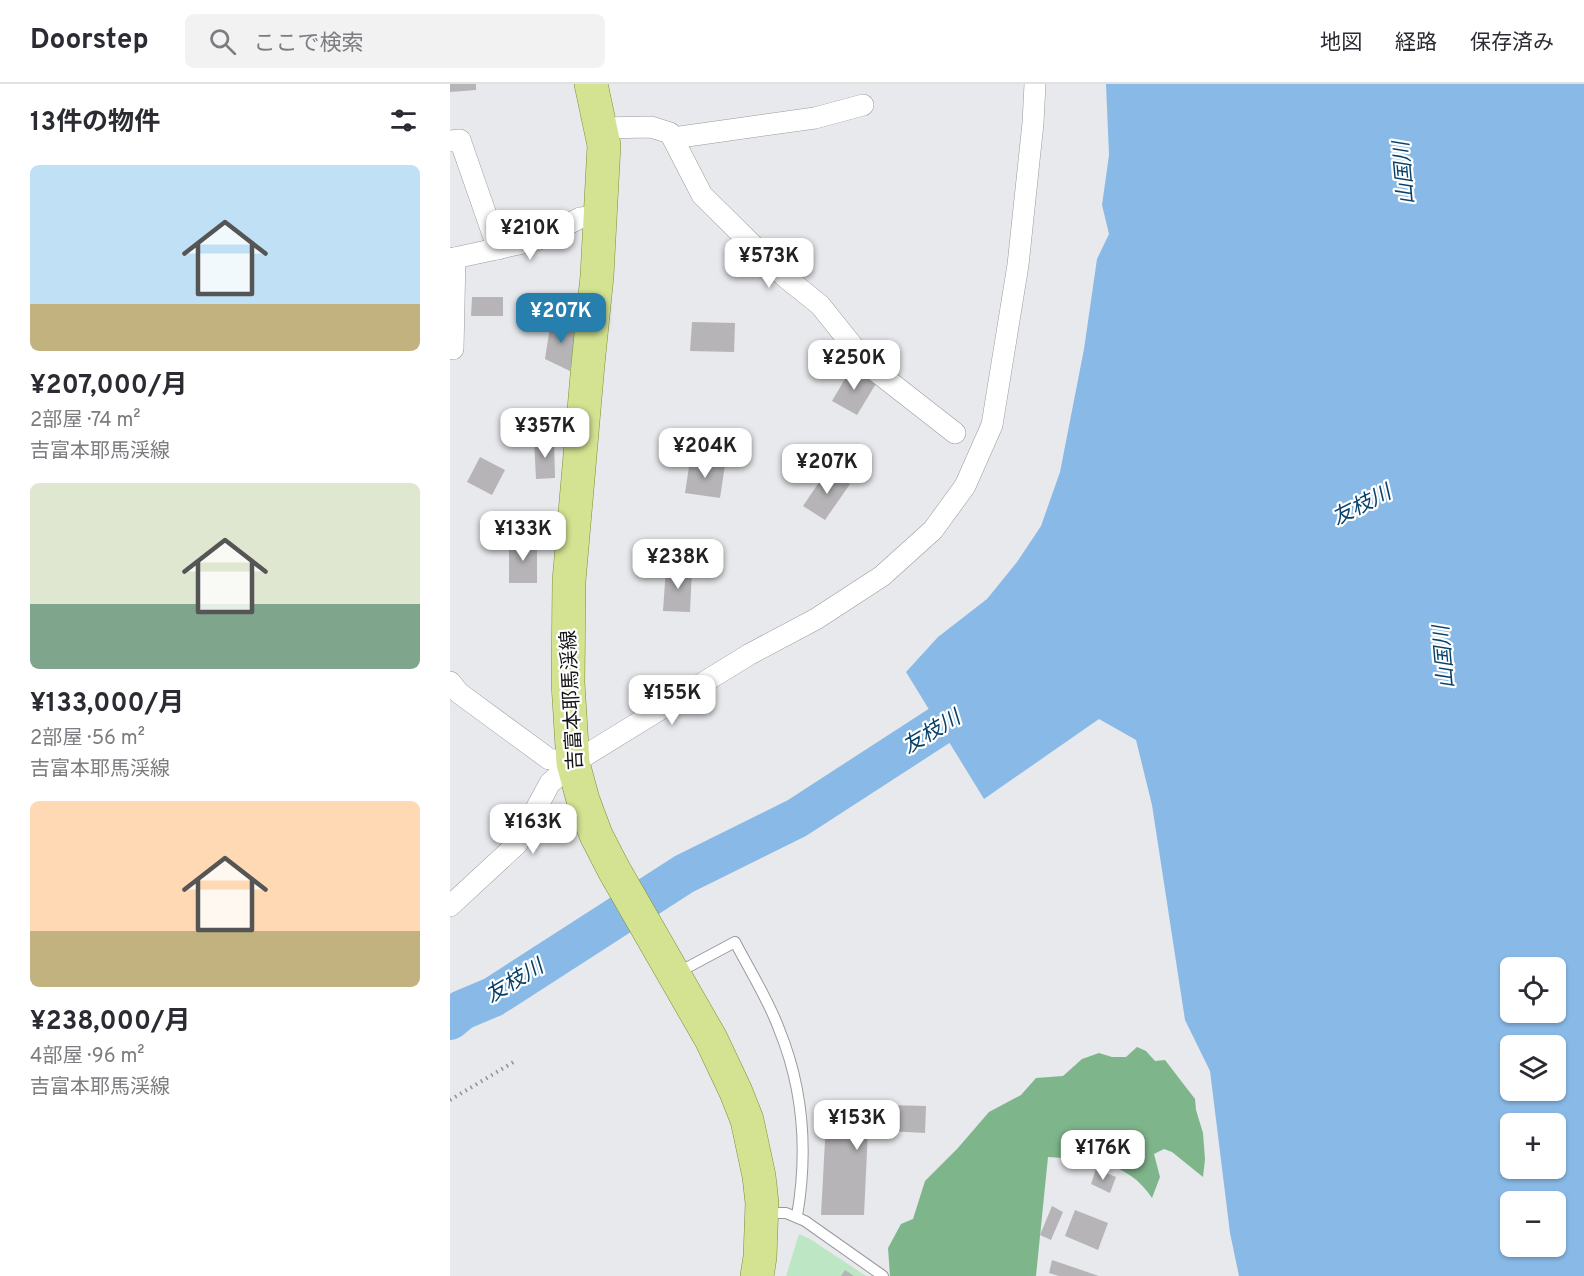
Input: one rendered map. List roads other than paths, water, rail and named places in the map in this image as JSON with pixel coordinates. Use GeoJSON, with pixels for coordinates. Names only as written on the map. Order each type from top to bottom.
{"type":"FeatureCollection","features":[{"type":"Feature","properties":{"kind":"main road","name":"吉富本耶馬渓線"},"geometry":{"type":"LineString","coordinates":[[591,84],[604,145],[597,276],[569,581],[568,683],[573,763],[596,835],[711,1039],[747,1120],[759,1176],[762,1213],[757,1276]]}},
{"type":"Feature","properties":{"kind":"street"},"geometry":{"type":"LineString","coordinates":[[450,906],[517,844],[550,783],[573,763],[750,654],[816,619],[882,576],[933,530],[965,486],[992,425],[1018,265],[1035,84]]}},
{"type":"Feature","properties":{"kind":"street"},"geometry":{"type":"LineString","coordinates":[[673,138],[815,118],[863,105]]}},
{"type":"Feature","properties":{"kind":"street"},"geometry":{"type":"LineString","coordinates":[[601,128],[651,127],[670,134],[702,195],[785,277],[820,305],[868,365],[954,433]]}},
{"type":"Feature","properties":{"kind":"street"},"geometry":{"type":"LineString","coordinates":[[450,141],[460,140],[498,249]]}},
{"type":"Feature","properties":{"kind":"street"},"geometry":{"type":"LineString","coordinates":[[453,350],[452,259],[537,240],[580,218],[600,216]]}},
{"type":"Feature","properties":{"kind":"street"},"geometry":{"type":"LineString","coordinates":[[450,682],[459,693],[549,759],[573,763]]}},
{"type":"Feature","properties":{"kind":"lane"},"geometry":{"type":"LineString","coordinates":[[674,974],[735,942],[760,990],[779,1029],[800,1103],[803,1147],[797,1216]]}},
{"type":"Feature","properties":{"kind":"lane"},"geometry":{"type":"LineString","coordinates":[[762,1213],[786,1213],[797,1216],[883,1276]]}},
{"type":"Feature","properties":{"kind":"water","name":"山国川"},"geometry":{"type":"Polygon","coordinates":[[[1106,84],[1584,84],[1584,1276],[1239,1276],[1230,1233],[1210,1071],[1185,1020],[1152,805],[1136,740],[1099,719],[984,799],[906,672],[938,637],[987,599],[1017,562],[1041,526],[1060,472],[1084,349],[1097,259],[1109,234],[1102,205],[1109,155],[1106,84]]]}},
{"type":"Feature","properties":{"kind":"waterway","name":"友枝川"},"geometry":{"type":"LineString","coordinates":[[450,1020],[462,1010],[493,997],[684,874],[797,818],[942,724],[987,701]]}}]}
